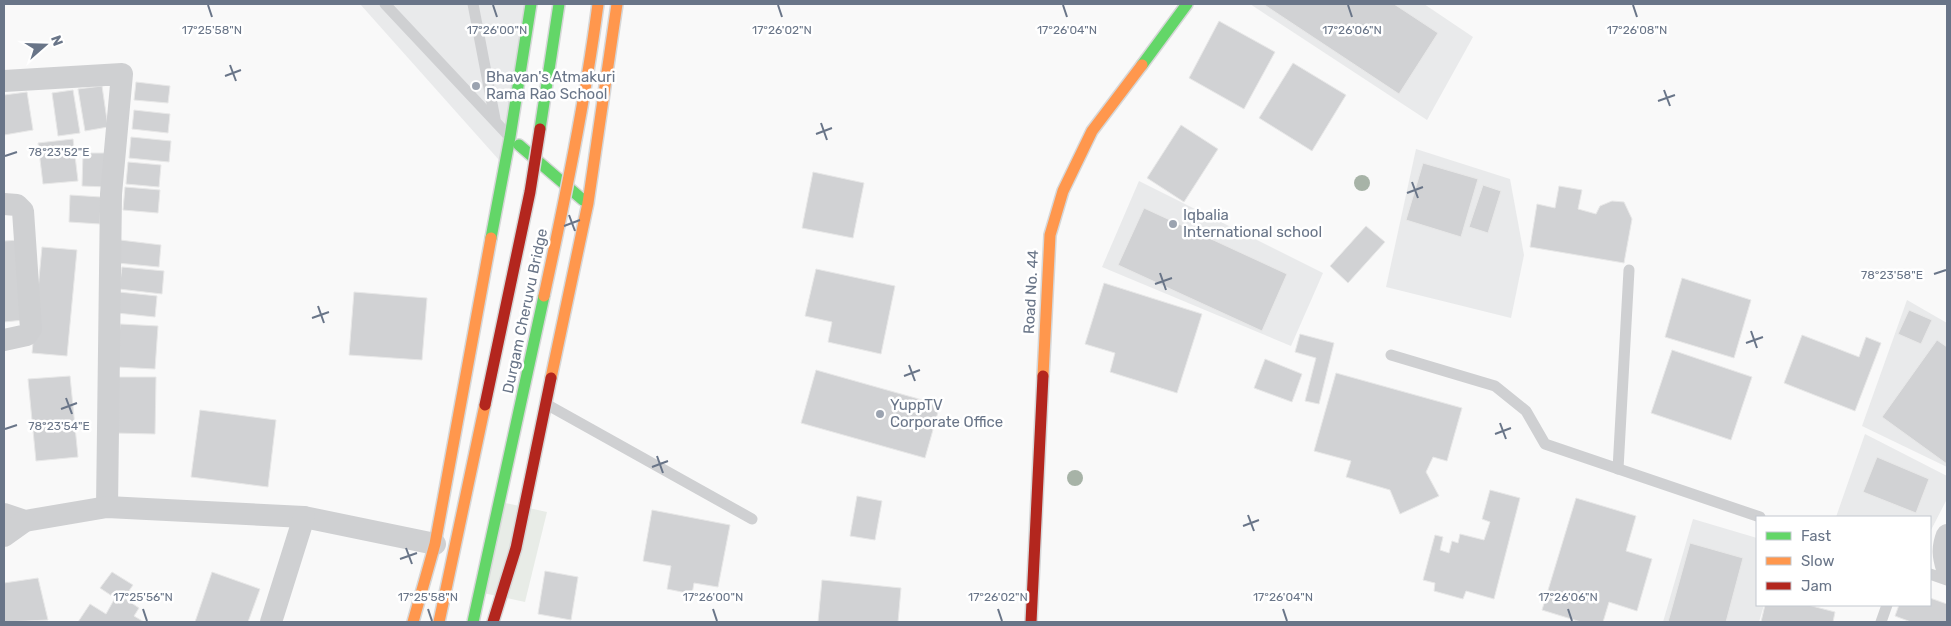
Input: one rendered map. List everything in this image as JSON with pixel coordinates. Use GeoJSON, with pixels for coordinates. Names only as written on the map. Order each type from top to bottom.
{"type":"FeatureCollection","features":[{"type":"Feature","properties":{"kind":"main road"},"geometry":{"type":"LineString","coordinates":[[413,622],[435,544],[510,137],[531,4]]}},
{"type":"Feature","properties":{"kind":"main road","name":"Durgam Cheruvu Bridge"},"geometry":{"type":"LineString","coordinates":[[439,622],[530,192],[559,4]]}},
{"type":"Feature","properties":{"kind":"main road","name":"Durgam Cheruvu Bridge"},"geometry":{"type":"LineString","coordinates":[[473,622],[570,174],[592,50],[598,4]]}},
{"type":"Feature","properties":{"kind":"main road"},"geometry":{"type":"LineString","coordinates":[[494,622],[516,548],[588,204],[617,4]]}},
{"type":"Feature","properties":{"kind":"main road","name":"Road No. 44"},"geometry":{"type":"LineString","coordinates":[[1031,622],[1050,235],[1063,192],[1092,131],[1187,4]]}},
{"type":"Feature","properties":{"kind":"main road"},"geometry":{"type":"LineString","coordinates":[[510,137],[588,204]]}},
{"type":"Feature","properties":{"kind":"street"},"geometry":{"type":"LineString","coordinates":[[4,81],[122,74],[111,194],[107,507]]}},
{"type":"Feature","properties":{"kind":"street"},"geometry":{"type":"LineString","coordinates":[[4,204],[17,205],[23,211],[31,329],[27,335],[4,340]]}},
{"type":"Feature","properties":{"kind":"street"},"geometry":{"type":"LineString","coordinates":[[4,536],[14,518],[107,507],[304,517],[435,544]]}},
{"type":"Feature","properties":{"kind":"street"},"geometry":{"type":"LineString","coordinates":[[272,622],[304,517]]}},
{"type":"Feature","properties":{"kind":"street"},"geometry":{"type":"LineString","coordinates":[[1947,535],[1943,547],[1943,558],[1947,569]]}},
{"type":"Feature","properties":{"kind":"lane"},"geometry":{"type":"LineString","coordinates":[[385,4],[510,137]]}},
{"type":"Feature","properties":{"kind":"lane"},"geometry":{"type":"LineString","coordinates":[[473,4],[495,119]]}},
{"type":"Feature","properties":{"kind":"lane"},"geometry":{"type":"LineString","coordinates":[[1618,469],[1629,270]]}},
{"type":"Feature","properties":{"kind":"lane"},"geometry":{"type":"LineString","coordinates":[[1391,355],[1495,386],[1526,411],[1545,444],[1757,516]]}},
{"type":"Feature","properties":{"kind":"lane"},"geometry":{"type":"LineString","coordinates":[[546,404],[752,519]]}},
{"type":"Feature","properties":{"kind":"lane"},"geometry":{"type":"LineString","coordinates":[[1931,574],[1947,580]]}},
{"type":"Feature","properties":{"kind":"lane"},"geometry":{"type":"LineString","coordinates":[[1880,622],[1887,606]]}},
{"type":"Feature","properties":{"kind":"shaded area","name":"Bhavan's Atmakuri Rama Rao School"},"geometry":{"type":"Polygon","coordinates":[[[360,4],[529,4],[507,169],[360,4]]]}},
{"type":"Feature","properties":{"kind":"shaded area"},"geometry":{"type":"Polygon","coordinates":[[[1250,4],[1424,4],[1473,37],[1427,120],[1250,4]]]}},
{"type":"Feature","properties":{"kind":"shaded area"},"geometry":{"type":"Polygon","coordinates":[[[1416,149],[1510,179],[1524,255],[1511,318],[1386,287],[1416,149]]]}},
{"type":"Feature","properties":{"kind":"shaded area","name":"Iqbalia International school"},"geometry":{"type":"Polygon","coordinates":[[[1139,181],[1323,273],[1291,346],[1102,267],[1139,181]]]}},
{"type":"Feature","properties":{"kind":"shaded area"},"geometry":{"type":"Polygon","coordinates":[[[1907,300],[1947,323],[1947,467],[1862,426],[1907,300]]]}},
{"type":"Feature","properties":{"kind":"shaded area"},"geometry":{"type":"Polygon","coordinates":[[[1865,434],[1947,476],[1947,499],[1931,530],[1931,516],[1836,516],[1865,434]]]}},
{"type":"Feature","properties":{"kind":"shaded area"},"geometry":{"type":"Polygon","coordinates":[[[501,502],[547,512],[525,602],[483,593],[501,502]]]}},
{"type":"Feature","properties":{"kind":"shaded area"},"geometry":{"type":"Polygon","coordinates":[[[1693,519],[1756,538],[1756,606],[1764,606],[1759,622],[1663,622],[1693,519]]]}},
{"type":"Feature","properties":{"kind":"building"},"geometry":{"type":"Polygon","coordinates":[[[1263,4],[1394,4],[1438,33],[1399,94],[1263,4]]]}},
{"type":"Feature","properties":{"kind":"building"},"geometry":{"type":"Polygon","coordinates":[[[1219,21],[1275,52],[1244,109],[1189,78],[1219,21]]]}},
{"type":"Feature","properties":{"kind":"building"},"geometry":{"type":"Polygon","coordinates":[[[1293,63],[1346,95],[1312,151],[1259,118],[1293,63]]]}},
{"type":"Feature","properties":{"kind":"building"},"geometry":{"type":"Polygon","coordinates":[[[136,82],[170,86],[168,103],[134,100],[136,82]]]}},
{"type":"Feature","properties":{"kind":"building"},"geometry":{"type":"Polygon","coordinates":[[[102,86],[108,127],[85,131],[78,89],[102,86]]]}},
{"type":"Feature","properties":{"kind":"building"},"geometry":{"type":"Polygon","coordinates":[[[73,90],[80,133],[58,136],[52,93],[73,90]]]}},
{"type":"Feature","properties":{"kind":"building"},"geometry":{"type":"Polygon","coordinates":[[[27,92],[33,130],[4,135],[4,95],[27,92]]]}},
{"type":"Feature","properties":{"kind":"building"},"geometry":{"type":"Polygon","coordinates":[[[134,110],[170,114],[168,133],[132,129],[134,110]]]}},
{"type":"Feature","properties":{"kind":"building"},"geometry":{"type":"Polygon","coordinates":[[[1181,125],[1218,149],[1184,202],[1147,178],[1181,125]]]}},
{"type":"Feature","properties":{"kind":"building"},"geometry":{"type":"Polygon","coordinates":[[[131,137],[171,141],[169,162],[129,158],[131,137]]]}},
{"type":"Feature","properties":{"kind":"building"},"geometry":{"type":"Polygon","coordinates":[[[73,139],[78,181],[43,184],[38,143],[73,139]]]}},
{"type":"Feature","properties":{"kind":"building"},"geometry":{"type":"Polygon","coordinates":[[[83,153],[109,153],[108,187],[82,186],[83,153]]]}},
{"type":"Feature","properties":{"kind":"building"},"geometry":{"type":"Polygon","coordinates":[[[128,162],[161,165],[159,187],[126,184],[128,162]]]}},
{"type":"Feature","properties":{"kind":"building"},"geometry":{"type":"Polygon","coordinates":[[[1423,163],[1478,179],[1461,237],[1406,220],[1423,163]]]}},
{"type":"Feature","properties":{"kind":"building"},"geometry":{"type":"Polygon","coordinates":[[[813,172],[864,183],[853,238],[802,228],[813,172]]]}},
{"type":"Feature","properties":{"kind":"building"},"geometry":{"type":"Polygon","coordinates":[[[1483,185],[1501,191],[1488,233],[1469,227],[1483,185]]]}},
{"type":"Feature","properties":{"kind":"building"},"geometry":{"type":"Polygon","coordinates":[[[1559,186],[1582,190],[1578,209],[1596,214],[1600,206],[1612,201],[1624,202],[1632,219],[1624,263],[1530,247],[1537,204],[1555,208],[1559,186]]]}},
{"type":"Feature","properties":{"kind":"building"},"geometry":{"type":"Polygon","coordinates":[[[125,187],[160,190],[158,213],[123,210],[125,187]]]}},
{"type":"Feature","properties":{"kind":"building"},"geometry":{"type":"Polygon","coordinates":[[[70,195],[101,197],[100,224],[69,222],[70,195]]]}},
{"type":"Feature","properties":{"kind":"building"},"geometry":{"type":"Polygon","coordinates":[[[1144,208],[1287,274],[1262,331],[1118,265],[1144,208]]]}},
{"type":"Feature","properties":{"kind":"building"},"geometry":{"type":"Polygon","coordinates":[[[1366,226],[1385,242],[1348,283],[1330,266],[1366,226]]]}},
{"type":"Feature","properties":{"kind":"building"},"geometry":{"type":"Polygon","coordinates":[[[20,240],[24,320],[4,322],[4,241],[20,240]]]}},
{"type":"Feature","properties":{"kind":"building"},"geometry":{"type":"Polygon","coordinates":[[[120,240],[161,245],[159,267],[117,263],[120,240]]]}},
{"type":"Feature","properties":{"kind":"building"},"geometry":{"type":"Polygon","coordinates":[[[42,247],[77,250],[67,356],[32,353],[42,247]]]}},
{"type":"Feature","properties":{"kind":"building"},"geometry":{"type":"Polygon","coordinates":[[[122,267],[164,271],[162,294],[119,289],[122,267]]]}},
{"type":"Feature","properties":{"kind":"building"},"geometry":{"type":"Polygon","coordinates":[[[816,269],[895,286],[881,354],[828,342],[832,322],[805,316],[816,269]]]}},
{"type":"Feature","properties":{"kind":"building"},"geometry":{"type":"Polygon","coordinates":[[[1682,278],[1751,300],[1734,358],[1665,337],[1682,278]]]}},
{"type":"Feature","properties":{"kind":"building"},"geometry":{"type":"Polygon","coordinates":[[[1104,283],[1202,314],[1177,393],[1110,372],[1115,353],[1085,344],[1104,283]]]}},
{"type":"Feature","properties":{"kind":"building"},"geometry":{"type":"Polygon","coordinates":[[[119,292],[157,296],[155,317],[117,313],[119,292]]]}},
{"type":"Feature","properties":{"kind":"building"},"geometry":{"type":"Polygon","coordinates":[[[354,292],[427,298],[422,360],[349,355],[354,292]]]}},
{"type":"Feature","properties":{"kind":"building"},"geometry":{"type":"Polygon","coordinates":[[[1909,310],[1932,320],[1921,344],[1898,334],[1909,310]]]}},
{"type":"Feature","properties":{"kind":"building"},"geometry":{"type":"Polygon","coordinates":[[[120,324],[158,326],[155,369],[117,367],[120,324]]]}},
{"type":"Feature","properties":{"kind":"building"},"geometry":{"type":"Polygon","coordinates":[[[1300,334],[1334,343],[1319,404],[1305,401],[1316,358],[1295,352],[1300,334]]]}},
{"type":"Feature","properties":{"kind":"building"},"geometry":{"type":"Polygon","coordinates":[[[1802,335],[1859,357],[1866,337],[1881,343],[1855,411],[1784,383],[1802,335]]]}},
{"type":"Feature","properties":{"kind":"building"},"geometry":{"type":"Polygon","coordinates":[[[1937,340],[1947,347],[1947,464],[1882,417],[1937,340]]]}},
{"type":"Feature","properties":{"kind":"building"},"geometry":{"type":"Polygon","coordinates":[[[1672,350],[1752,377],[1731,440],[1651,413],[1672,350]]]}},
{"type":"Feature","properties":{"kind":"building"},"geometry":{"type":"Polygon","coordinates":[[[1265,359],[1302,374],[1292,402],[1254,388],[1265,359]]]}},
{"type":"Feature","properties":{"kind":"building"},"geometry":{"type":"Polygon","coordinates":[[[816,370],[940,405],[925,458],[801,423],[816,370]]]}},
{"type":"Feature","properties":{"kind":"building"},"geometry":{"type":"Polygon","coordinates":[[[1336,373],[1462,408],[1447,461],[1433,457],[1426,472],[1439,496],[1400,514],[1390,490],[1346,477],[1351,461],[1314,451],[1336,373]]]}},
{"type":"Feature","properties":{"kind":"building"},"geometry":{"type":"Polygon","coordinates":[[[70,376],[78,457],[36,461],[28,379],[70,376]]]}},
{"type":"Feature","properties":{"kind":"building"},"geometry":{"type":"Polygon","coordinates":[[[115,377],[156,377],[155,434],[114,433],[115,377]]]}},
{"type":"Feature","properties":{"kind":"building"},"geometry":{"type":"Polygon","coordinates":[[[200,410],[276,420],[268,487],[191,477],[200,410]]]}},
{"type":"Feature","properties":{"kind":"building"},"geometry":{"type":"Polygon","coordinates":[[[1877,457],[1929,479],[1916,513],[1863,492],[1877,457]]]}},
{"type":"Feature","properties":{"kind":"building"},"geometry":{"type":"Polygon","coordinates":[[[1490,490],[1520,498],[1494,599],[1466,591],[1463,599],[1434,591],[1435,583],[1423,580],[1435,535],[1443,537],[1440,550],[1449,553],[1452,541],[1458,543],[1460,534],[1484,540],[1490,522],[1482,519],[1490,490]]]}},
{"type":"Feature","properties":{"kind":"building"},"geometry":{"type":"Polygon","coordinates":[[[857,496],[882,501],[875,540],[850,536],[857,496]]]}},
{"type":"Feature","properties":{"kind":"building"},"geometry":{"type":"Polygon","coordinates":[[[1576,498],[1636,516],[1626,551],[1652,559],[1637,611],[1609,602],[1603,622],[1581,622],[1542,610],[1576,498]]]}},
{"type":"Feature","properties":{"kind":"building"},"geometry":{"type":"Polygon","coordinates":[[[652,510],[730,525],[718,587],[694,583],[692,594],[667,589],[671,566],[643,561],[652,510]]]}},
{"type":"Feature","properties":{"kind":"building"},"geometry":{"type":"Polygon","coordinates":[[[1690,543],[1743,558],[1726,622],[1668,622],[1690,543]]]}},
{"type":"Feature","properties":{"kind":"building"},"geometry":{"type":"Polygon","coordinates":[[[545,571],[578,577],[571,620],[538,614],[545,571]]]}},
{"type":"Feature","properties":{"kind":"building"},"geometry":{"type":"Polygon","coordinates":[[[112,572],[133,585],[124,598],[139,608],[134,616],[144,622],[78,622],[90,604],[106,614],[115,598],[100,588],[112,572]]]}},
{"type":"Feature","properties":{"kind":"building"},"geometry":{"type":"Polygon","coordinates":[[[212,572],[260,589],[248,622],[195,622],[212,572]]]}},
{"type":"Feature","properties":{"kind":"building"},"geometry":{"type":"Polygon","coordinates":[[[38,578],[48,620],[4,622],[4,583],[38,578]]]}},
{"type":"Feature","properties":{"kind":"building"},"geometry":{"type":"Polygon","coordinates":[[[822,580],[901,588],[898,622],[818,622],[822,580]]]}},
{"type":"Feature","properties":{"kind":"building"},"geometry":{"type":"Polygon","coordinates":[[[1931,598],[1947,604],[1947,622],[1911,622],[1895,616],[1899,606],[1931,606],[1931,598]]]}},
{"type":"Feature","properties":{"kind":"building"},"geometry":{"type":"Polygon","coordinates":[[[1765,606],[1812,606],[1835,612],[1833,622],[1761,622],[1765,606]]]}},
{"type":"Feature","properties":{"kind":"traffic: fast"},"geometry":{"type":"LineString","coordinates":[[491,238],[510,137],[531,4]]}},
{"type":"Feature","properties":{"kind":"traffic: fast"},"geometry":{"type":"LineString","coordinates":[[540,129],[559,4]]}},
{"type":"Feature","properties":{"kind":"traffic: fast"},"geometry":{"type":"LineString","coordinates":[[1142,65],[1187,4]]}},
{"type":"Feature","properties":{"kind":"traffic: fast"},"geometry":{"type":"LineString","coordinates":[[519,145],[583,200]]}},
{"type":"Feature","properties":{"kind":"traffic: fast"},"geometry":{"type":"LineString","coordinates":[[473,622],[544,296]]}},
{"type":"Feature","properties":{"kind":"traffic: slow"},"geometry":{"type":"LineString","coordinates":[[544,296],[574,150],[598,4]]}},
{"type":"Feature","properties":{"kind":"traffic: slow"},"geometry":{"type":"LineString","coordinates":[[551,378],[588,203],[617,4]]}},
{"type":"Feature","properties":{"kind":"traffic: slow"},"geometry":{"type":"LineString","coordinates":[[1043,376],[1050,235],[1063,191],[1092,131],[1142,65]]}},
{"type":"Feature","properties":{"kind":"traffic: slow"},"geometry":{"type":"LineString","coordinates":[[413,622],[435,544],[491,238]]}},
{"type":"Feature","properties":{"kind":"traffic: slow"},"geometry":{"type":"LineString","coordinates":[[439,622],[485,405]]}},
{"type":"Feature","properties":{"kind":"traffic: jam"},"geometry":{"type":"LineString","coordinates":[[485,405],[530,192],[540,129]]}},
{"type":"Feature","properties":{"kind":"traffic: jam"},"geometry":{"type":"LineString","coordinates":[[1031,622],[1043,376]]}},
{"type":"Feature","properties":{"kind":"traffic: jam"},"geometry":{"type":"LineString","coordinates":[[493,622],[516,548],[551,378]]}},
{"type":"Feature","properties":{"kind":"place","name":"Bhavan's Atmakuri Rama Rao School"},"geometry":{"type":"Point","coordinates":[476,86]}},
{"type":"Feature","properties":{"kind":"place","name":"Iqbalia International school"},"geometry":{"type":"Point","coordinates":[1173,224]}},
{"type":"Feature","properties":{"kind":"place","name":"YuppTV Corporate Office"},"geometry":{"type":"Point","coordinates":[880,414]}}]}
